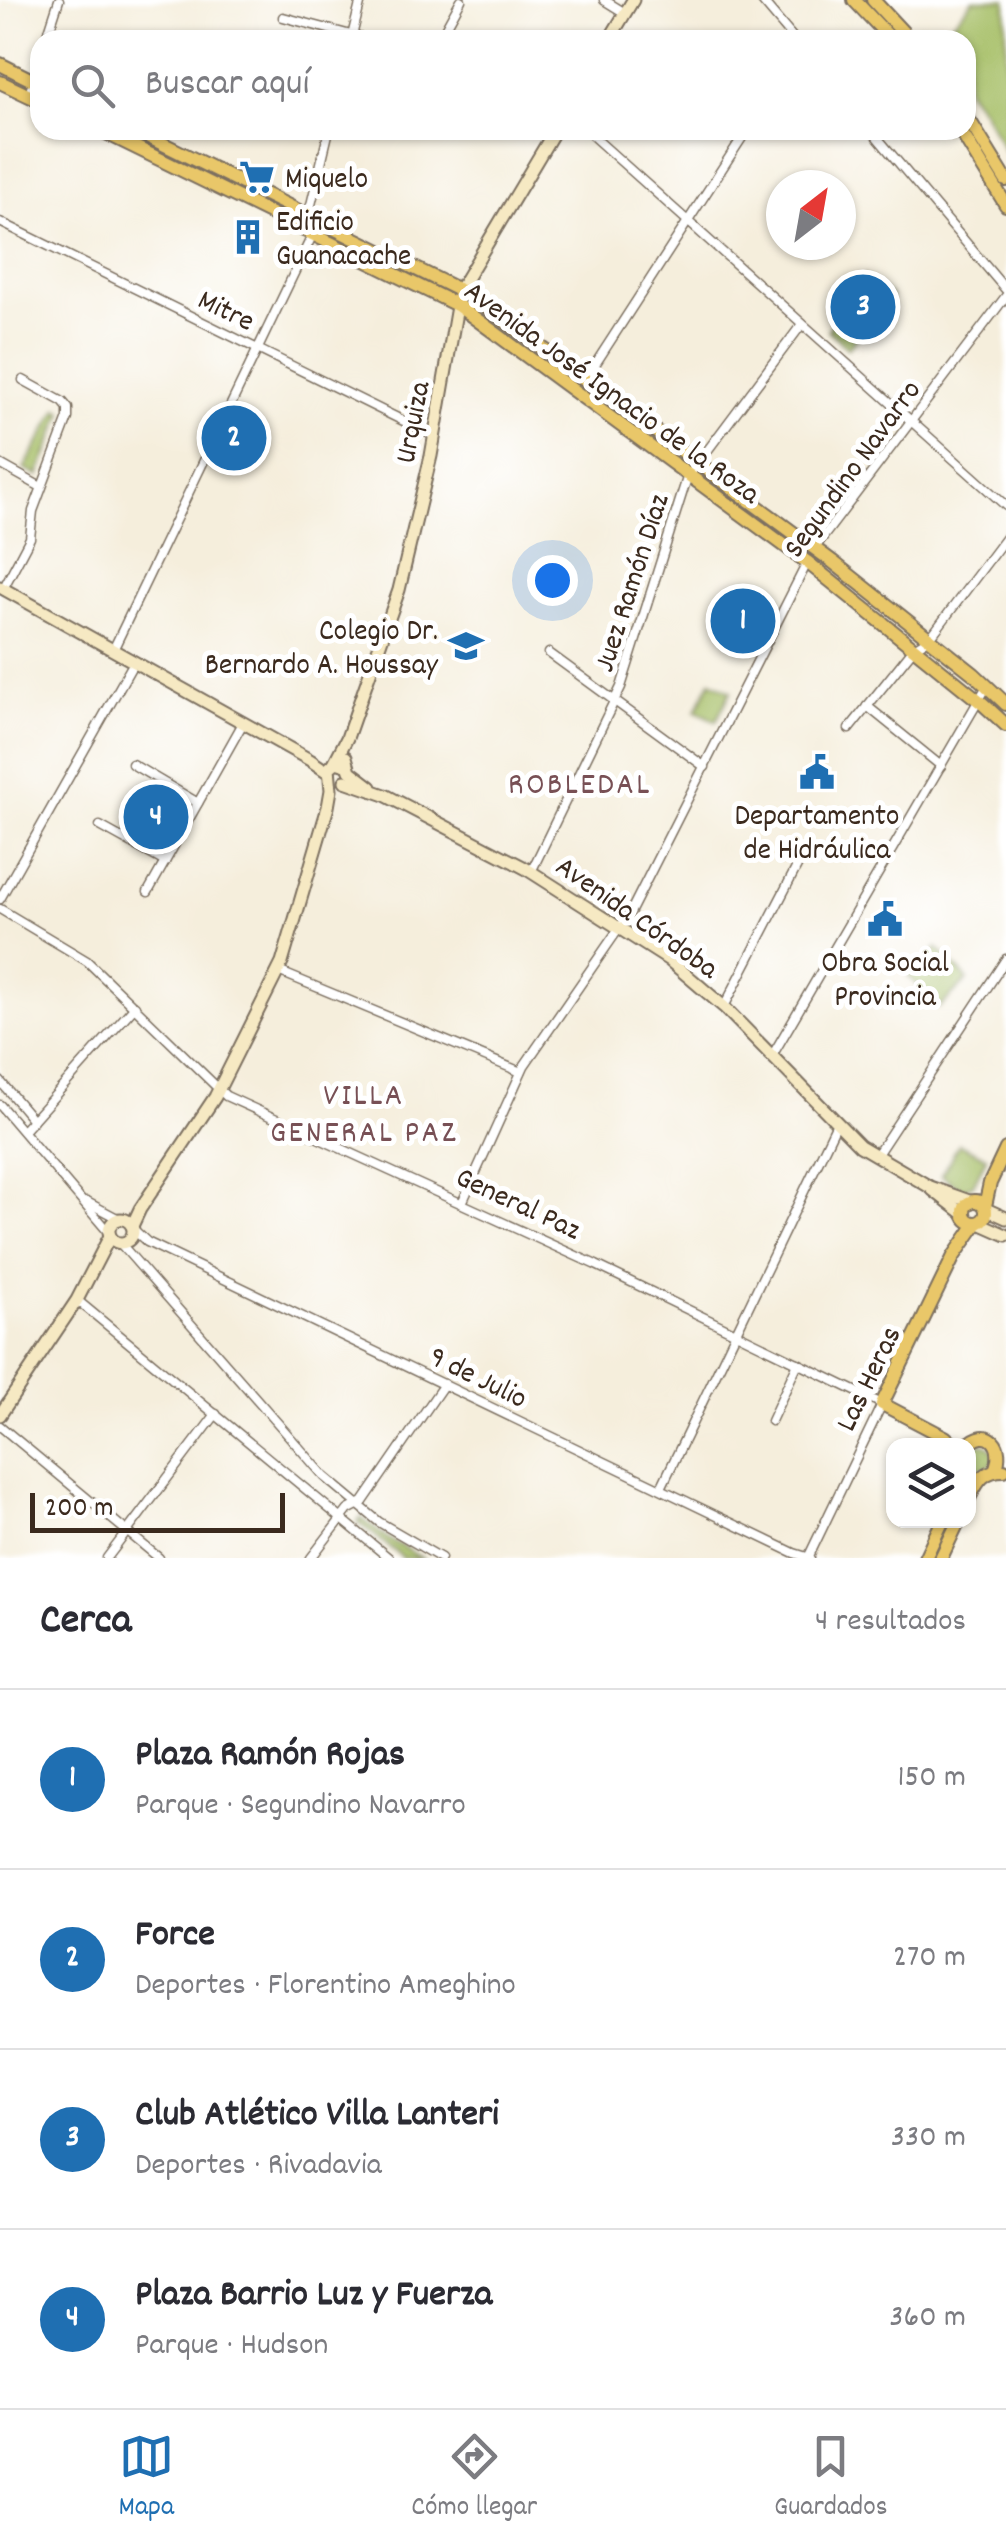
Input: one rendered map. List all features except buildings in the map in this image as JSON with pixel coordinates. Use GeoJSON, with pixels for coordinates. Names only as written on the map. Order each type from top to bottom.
{"type":"FeatureCollection","features":[{"type":"Feature","properties":{"kind":"main road"},"geometry":{"type":"LineString","coordinates":[[854,0],[882,30]]}},
{"type":"Feature","properties":{"kind":"main road"},"geometry":{"type":"LineString","coordinates":[[872,0],[900,30]]}},
{"type":"Feature","properties":{"kind":"main road"},"geometry":{"type":"LineString","coordinates":[[0,64],[30,79]]}},
{"type":"Feature","properties":{"kind":"main road"},"geometry":{"type":"LineString","coordinates":[[0,82],[30,96]]}},
{"type":"Feature","properties":{"kind":"main road"},"geometry":{"type":"LineString","coordinates":[[976,131],[1006,180]]}},
{"type":"Feature","properties":{"kind":"main road","name":"Avenida José Ignacio de la Roza"},"geometry":{"type":"LineString","coordinates":[[120,140],[457,305],[807,562],[1006,725]]}},
{"type":"Feature","properties":{"kind":"main road","name":"Avenida José Ignacio de la Roza"},"geometry":{"type":"LineString","coordinates":[[155,140],[473,296],[814,548],[930,638],[1006,704]]}},
{"type":"Feature","properties":{"kind":"main road"},"geometry":{"type":"LineString","coordinates":[[966,140],[1006,205]]}},
{"type":"Feature","properties":{"kind":"main road"},"geometry":{"type":"LineString","coordinates":[[457,305],[482,312],[504,328],[522,332]]}},
{"type":"Feature","properties":{"kind":"main road"},"geometry":{"type":"LineString","coordinates":[[690,474],[748,499]]}},
{"type":"Feature","properties":{"kind":"main road"},"geometry":{"type":"LineString","coordinates":[[754,523],[814,548]]}},
{"type":"Feature","properties":{"kind":"main road"},"geometry":{"type":"LineString","coordinates":[[914,648],[934,652],[974,674]]}},
{"type":"Feature","properties":{"kind":"main road"},"geometry":{"type":"LineString","coordinates":[[978,1223],[970,1222],[1006,1149]]}},
{"type":"Feature","properties":{"kind":"main road","name":"Las Heras"},"geometry":{"type":"LineString","coordinates":[[882,1404],[953,1258],[978,1223]]}},
{"type":"Feature","properties":{"kind":"main road","name":"General Paz"},"geometry":{"type":"LineString","coordinates":[[882,1404],[944,1438]]}},
{"type":"Feature","properties":{"kind":"main road"},"geometry":{"type":"LineString","coordinates":[[976,1439],[991,1438],[1004,1455],[989,1471]]}},
{"type":"Feature","properties":{"kind":"main road"},"geometry":{"type":"LineString","coordinates":[[925,1558],[939,1528]]}},
{"type":"Feature","properties":{"kind":"main road"},"geometry":{"type":"LineString","coordinates":[[941,1558],[955,1528]]}},
{"type":"Feature","properties":{"kind":"street"},"geometry":{"type":"LineString","coordinates":[[49,30],[58,0]]}},
{"type":"Feature","properties":{"kind":"street"},"geometry":{"type":"LineString","coordinates":[[354,30],[361,0]]}},
{"type":"Feature","properties":{"kind":"street"},"geometry":{"type":"LineString","coordinates":[[444,30],[461,0]]}},
{"type":"Feature","properties":{"kind":"street"},"geometry":{"type":"LineString","coordinates":[[604,0],[626,13]]}},
{"type":"Feature","properties":{"kind":"street"},"geometry":{"type":"LineString","coordinates":[[615,30],[633,0]]}},
{"type":"Feature","properties":{"kind":"street"},"geometry":{"type":"LineString","coordinates":[[761,0],[786,30]]}},
{"type":"Feature","properties":{"kind":"street"},"geometry":{"type":"LineString","coordinates":[[283,17],[326,30]]}},
{"type":"Feature","properties":{"kind":"street"},"geometry":{"type":"LineString","coordinates":[[114,650],[310,240],[310,216],[327,140]]}},
{"type":"Feature","properties":{"kind":"street","name":"Urquiza"},"geometry":{"type":"LineString","coordinates":[[127,1223],[219,1090],[278,971],[347,738],[399,590],[434,436],[460,290],[549,140]]}},
{"type":"Feature","properties":{"kind":"street"},"geometry":{"type":"LineString","coordinates":[[597,140],[1006,506]]}},
{"type":"Feature","properties":{"kind":"street"},"geometry":{"type":"LineString","coordinates":[[576,392],[741,140]]}},
{"type":"Feature","properties":{"kind":"street"},"geometry":{"type":"LineString","coordinates":[[879,140],[1006,293]]}},
{"type":"Feature","properties":{"kind":"street","name":"Mitre"},"geometry":{"type":"LineString","coordinates":[[0,222],[434,436]]}},
{"type":"Feature","properties":{"kind":"street","name":"Segundino Navarro"},"geometry":{"type":"LineString","coordinates":[[462,1203],[521,1072],[631,911],[814,548],[1006,293]]}},
{"type":"Feature","properties":{"kind":"street","name":"Juez Ramón Díaz"},"geometry":{"type":"LineString","coordinates":[[531,872],[621,687],[690,474],[802,324]]}},
{"type":"Feature","properties":{"kind":"street"},"geometry":{"type":"LineString","coordinates":[[0,604],[3,589],[30,538],[33,511],[68,418],[68,408],[62,402],[23,380]]}},
{"type":"Feature","properties":{"kind":"street"},"geometry":{"type":"LineString","coordinates":[[0,464],[41,487]]}},
{"type":"Feature","properties":{"kind":"street"},"geometry":{"type":"LineString","coordinates":[[849,729],[914,648],[930,638],[1006,538]]}},
{"type":"Feature","properties":{"kind":"street","name":"Avenida Córdoba"},"geometry":{"type":"LineString","coordinates":[[3,589],[310,760],[531,872],[669,960],[724,1007],[860,1146],[930,1187],[1006,1218]]}},
{"type":"Feature","properties":{"kind":"street"},"geometry":{"type":"LineString","coordinates":[[549,653],[705,767]]}},
{"type":"Feature","properties":{"kind":"street"},"geometry":{"type":"LineString","coordinates":[[0,899],[134,662]]}},
{"type":"Feature","properties":{"kind":"street"},"geometry":{"type":"LineString","coordinates":[[772,1056],[987,686]]}},
{"type":"Feature","properties":{"kind":"street"},"geometry":{"type":"LineString","coordinates":[[868,706],[941,766]]}},
{"type":"Feature","properties":{"kind":"street"},"geometry":{"type":"LineString","coordinates":[[148,892],[243,722]]}},
{"type":"Feature","properties":{"kind":"street"},"geometry":{"type":"LineString","coordinates":[[132,764],[198,802]]}},
{"type":"Feature","properties":{"kind":"street"},"geometry":{"type":"LineString","coordinates":[[100,826],[165,862]]}},
{"type":"Feature","properties":{"kind":"street"},"geometry":{"type":"LineString","coordinates":[[724,1007],[806,849]]}},
{"type":"Feature","properties":{"kind":"street","name":"General Paz"},"geometry":{"type":"LineString","coordinates":[[0,910],[87,961],[226,1096],[462,1203],[882,1404]]}},
{"type":"Feature","properties":{"kind":"street"},"geometry":{"type":"LineString","coordinates":[[876,1156],[1006,959]]}},
{"type":"Feature","properties":{"kind":"street"},"geometry":{"type":"LineString","coordinates":[[278,971],[521,1072]]}},
{"type":"Feature","properties":{"kind":"street"},"geometry":{"type":"LineString","coordinates":[[22,1132],[135,1006]]}},
{"type":"Feature","properties":{"kind":"street"},"geometry":{"type":"LineString","coordinates":[[0,1082],[33,1120]]}},
{"type":"Feature","properties":{"kind":"street"},"geometry":{"type":"LineString","coordinates":[[0,1105],[324,1476],[394,1532],[440,1558]]}},
{"type":"Feature","properties":{"kind":"street"},"geometry":{"type":"LineString","coordinates":[[661,1488],[837,1123]]}},
{"type":"Feature","properties":{"kind":"street","name":"9 de Julio"},"geometry":{"type":"LineString","coordinates":[[79,1197],[127,1223],[146,1242],[809,1558]]}},
{"type":"Feature","properties":{"kind":"street"},"geometry":{"type":"LineString","coordinates":[[0,1416],[115,1239],[111,1224],[127,1223],[129,1240],[115,1239]]}},
{"type":"Feature","properties":{"kind":"street"},"geometry":{"type":"LineString","coordinates":[[978,1223],[1006,1235]]}},
{"type":"Feature","properties":{"kind":"street"},"geometry":{"type":"LineString","coordinates":[[77,1300],[389,1558]]}},
{"type":"Feature","properties":{"kind":"street"},"geometry":{"type":"LineString","coordinates":[[771,1421],[798,1363]]}},
{"type":"Feature","properties":{"kind":"street"},"geometry":{"type":"LineString","coordinates":[[311,1558],[348,1510],[363,1502],[444,1384]]}},
{"type":"Feature","properties":{"kind":"street","name":"Las Heras"},"geometry":{"type":"LineString","coordinates":[[809,1558],[882,1404]]}},
{"type":"Feature","properties":{"kind":"street"},"geometry":{"type":"LineString","coordinates":[[107,1558],[216,1414]]}},
{"type":"Feature","properties":{"kind":"street"},"geometry":{"type":"LineString","coordinates":[[0,1426],[159,1558]]}},
{"type":"Feature","properties":{"kind":"green space"},"geometry":{"type":"Polygon","coordinates":[[[973,0],[1006,0],[1006,154],[976,102],[976,30],[947,30],[973,0]]]}},
{"type":"Feature","properties":{"kind":"green space"},"geometry":{"type":"Polygon","coordinates":[[[864,276],[892,297],[848,348],[828,330],[864,276]]]}},
{"type":"Feature","properties":{"kind":"green space"},"geometry":{"type":"Polygon","coordinates":[[[58,409],[63,412],[38,476],[24,469],[58,409]]]}},
{"type":"Feature","properties":{"kind":"green space"},"geometry":{"type":"Polygon","coordinates":[[[731,604],[763,620],[754,638],[723,622],[731,604]]]}},
{"type":"Feature","properties":{"kind":"green space"},"geometry":{"type":"Polygon","coordinates":[[[711,681],[731,691],[716,721],[696,711],[711,681]]]}},
{"type":"Feature","properties":{"kind":"green space"},"geometry":{"type":"Polygon","coordinates":[[[155,789],[176,802],[177,807],[154,843],[132,831],[155,789]]]}},
{"type":"Feature","properties":{"kind":"green space"},"geometry":{"type":"Polygon","coordinates":[[[937,948],[968,980],[939,1008],[908,976],[937,948]]]}},
{"type":"Feature","properties":{"kind":"green space"},"geometry":{"type":"Polygon","coordinates":[[[959,1144],[987,1157],[973,1185],[962,1189],[941,1175],[959,1144]]]}},
{"type":"Feature","properties":{"kind":"green space"},"geometry":{"type":"Polygon","coordinates":[[[987,1445],[993,1451],[991,1465],[976,1466],[976,1446],[987,1445]]]}},
{"type":"Feature","properties":{"kind":"green space"},"geometry":{"type":"Polygon","coordinates":[[[361,1518],[422,1558],[403,1558],[358,1522],[361,1518]]]}},
{"type":"Feature","properties":{"kind":"place","name":"Miquelo"},"geometry":{"type":"Point","coordinates":[257,177]}},
{"type":"Feature","properties":{"kind":"place","name":"Edificio Guanacache"},"geometry":{"type":"Point","coordinates":[248,237]}},
{"type":"Feature","properties":{"kind":"place","name":"Club Atlético Villa Lanteri"},"geometry":{"type":"Point","coordinates":[863,307]}},
{"type":"Feature","properties":{"kind":"place","name":"Force"},"geometry":{"type":"Point","coordinates":[234,438]}},
{"type":"Feature","properties":{"kind":"place","name":"Plaza Ramón Rojas"},"geometry":{"type":"Point","coordinates":[743,621]}},
{"type":"Feature","properties":{"kind":"place","name":"Colegio Dr. Bernardo A. Houssay"},"geometry":{"type":"Point","coordinates":[466,646]}},
{"type":"Feature","properties":{"kind":"place","name":"Departamento de Hidráulica"},"geometry":{"type":"Point","coordinates":[817,772]}},
{"type":"Feature","properties":{"kind":"place","name":"Plaza Barrio Luz y Fuerza"},"geometry":{"type":"Point","coordinates":[156,817]}},
{"type":"Feature","properties":{"kind":"place","name":"Obra Social Provincia"},"geometry":{"type":"Point","coordinates":[885,919]}},
{"type":"Feature","properties":{"kind":"district","name":"ROBLEDAL"},"geometry":{"type":"Point","coordinates":[580,782]}},
{"type":"Feature","properties":{"kind":"district","name":"VILLA GENERAL PAZ"},"geometry":{"type":"Point","coordinates":[364,1112]}}]}
